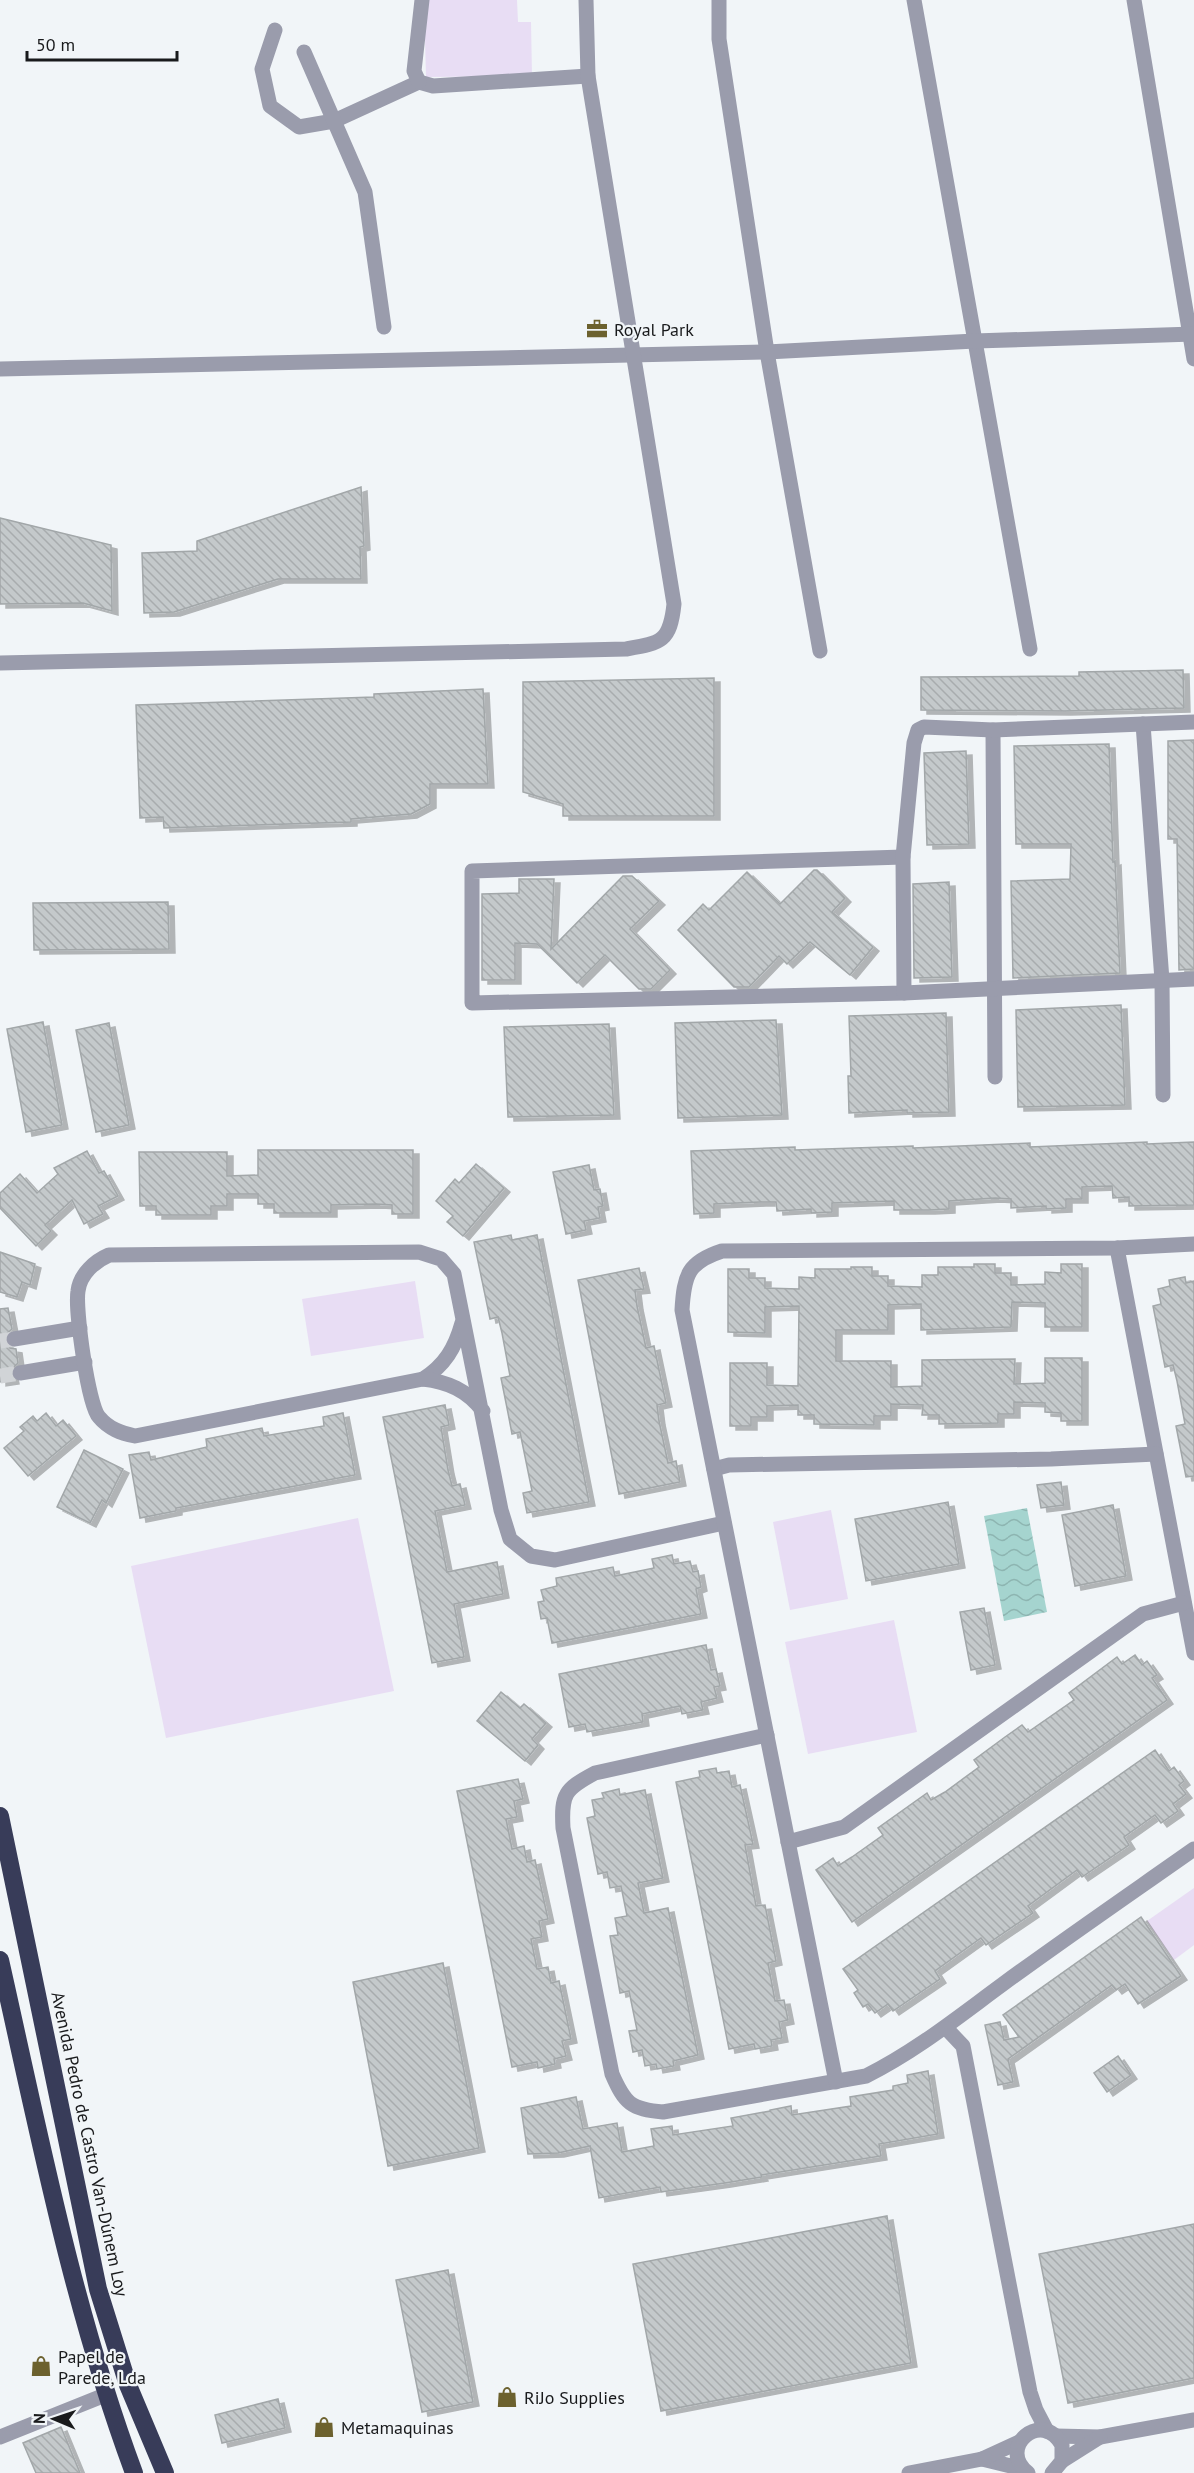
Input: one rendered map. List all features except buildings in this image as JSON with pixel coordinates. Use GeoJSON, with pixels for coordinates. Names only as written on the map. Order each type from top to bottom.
{"type":"FeatureCollection","features":[{"type":"Feature","properties":{"kind":"highway","name":"Avenida Pedro de Castro Van-Dúnem Loy"},"geometry":{"type":"LineString","coordinates":[[0,1816],[98,2289],[128,2385],[165,2473]]}},
{"type":"Feature","properties":{"kind":"highway"},"geometry":{"type":"LineString","coordinates":[[0,1960],[75,2291],[105,2395],[134,2473]]}},
{"type":"Feature","properties":{"kind":"street"},"geometry":{"type":"LineString","coordinates":[[419,82],[414,71],[422,0]]}},
{"type":"Feature","properties":{"kind":"street"},"geometry":{"type":"LineString","coordinates":[[0,663],[626,649],[654,644],[664,637],[672,620],[674,604],[588,76],[585,0]]}},
{"type":"Feature","properties":{"kind":"street"},"geometry":{"type":"LineString","coordinates":[[719,0],[719,39],[767,352],[820,651]]}},
{"type":"Feature","properties":{"kind":"street"},"geometry":{"type":"LineString","coordinates":[[914,0],[1030,649]]}},
{"type":"Feature","properties":{"kind":"street"},"geometry":{"type":"LineString","coordinates":[[1134,0],[1192,334],[1194,359]]}},
{"type":"Feature","properties":{"kind":"street"},"geometry":{"type":"LineString","coordinates":[[275,30],[262,69],[270,106],[299,127],[334,121],[419,82],[433,86],[588,76]]}},
{"type":"Feature","properties":{"kind":"street"},"geometry":{"type":"LineString","coordinates":[[304,52],[365,192],[384,327]]}},
{"type":"Feature","properties":{"kind":"street"},"geometry":{"type":"LineString","coordinates":[[0,369],[767,352],[975,341],[1192,334]]}},
{"type":"Feature","properties":{"kind":"street"},"geometry":{"type":"LineString","coordinates":[[903,993],[903,857],[914,743],[918,730],[924,727],[993,730],[1194,722]]}},
{"type":"Feature","properties":{"kind":"street"},"geometry":{"type":"LineString","coordinates":[[1143,724],[1162,980],[1164,1095]]}},
{"type":"Feature","properties":{"kind":"street"},"geometry":{"type":"LineString","coordinates":[[993,730],[995,1077]]}},
{"type":"Feature","properties":{"kind":"street"},"geometry":{"type":"LineString","coordinates":[[903,857],[472,871],[472,1003],[903,993],[1194,979]]}},
{"type":"Feature","properties":{"kind":"street"},"geometry":{"type":"LineString","coordinates":[[836,2082],[682,1310],[683,1285],[690,1269],[704,1257],[722,1251],[1117,1248],[1194,1245]]}},
{"type":"Feature","properties":{"kind":"street"},"geometry":{"type":"LineString","coordinates":[[1117,1248],[1194,1653]]}},
{"type":"Feature","properties":{"kind":"street"},"geometry":{"type":"LineString","coordinates":[[483,1411],[473,1397],[459,1389],[443,1382],[423,1379],[135,1436],[119,1433],[98,1416],[92,1402],[80,1328],[78,1291],[81,1281],[98,1260],[110,1255],[419,1252],[441,1259],[454,1274],[483,1411],[501,1510],[510,1539],[531,1556],[555,1560],[724,1523]]}},
{"type":"Feature","properties":{"kind":"street"},"geometry":{"type":"LineString","coordinates":[[423,1379],[436,1371],[446,1360],[456,1342],[463,1320]]}},
{"type":"Feature","properties":{"kind":"street"},"geometry":{"type":"LineString","coordinates":[[14,1339],[80,1328]]}},
{"type":"Feature","properties":{"kind":"street"},"geometry":{"type":"LineString","coordinates":[[20,1373],[85,1362]]}},
{"type":"Feature","properties":{"kind":"street"},"geometry":{"type":"LineString","coordinates":[[714,1469],[729,1465],[1051,1459],[1156,1454]]}},
{"type":"Feature","properties":{"kind":"street"},"geometry":{"type":"LineString","coordinates":[[788,1842],[844,1827],[1143,1614],[1184,1603]]}},
{"type":"Feature","properties":{"kind":"street"},"geometry":{"type":"LineString","coordinates":[[767,1735],[595,1773],[573,1785],[562,1804],[563,1828],[612,2074],[621,2095],[639,2109],[663,2112],[866,2076],[892,2063],[946,2028],[1002,1984],[1194,1849]]}},
{"type":"Feature","properties":{"kind":"street"},"geometry":{"type":"LineString","coordinates":[[946,2028],[963,2046],[1030,2392],[1036,2410],[1063,2450],[1057,2469]]}},
{"type":"Feature","properties":{"kind":"street"},"geometry":{"type":"LineString","coordinates":[[1026,2471],[1017,2456],[1028,2422],[1030,2392]]}},
{"type":"Feature","properties":{"kind":"street"},"geometry":{"type":"LineString","coordinates":[[0,2437],[105,2395]]}},
{"type":"Feature","properties":{"kind":"street"},"geometry":{"type":"LineString","coordinates":[[909,2473],[982,2459],[1036,2430],[1052,2434],[1100,2437],[1194,2420]]}},
{"type":"Feature","properties":{"kind":"street"},"geometry":{"type":"LineString","coordinates":[[1057,2469],[1100,2437]]}},
{"type":"Feature","properties":{"kind":"street"},"geometry":{"type":"LineString","coordinates":[[982,2459],[1026,2471]]}},
{"type":"Feature","properties":{"kind":"shaded area"},"geometry":{"type":"Polygon","coordinates":[[[424,0],[517,0],[518,22],[531,22],[532,76],[426,77],[424,0]]]}},
{"type":"Feature","properties":{"kind":"shaded area"},"geometry":{"type":"Polygon","coordinates":[[[415,1281],[424,1338],[311,1356],[302,1299],[415,1281]]]}},
{"type":"Feature","properties":{"kind":"shaded area"},"geometry":{"type":"Polygon","coordinates":[[[831,1510],[848,1599],[790,1610],[773,1522],[831,1510]]]}},
{"type":"Feature","properties":{"kind":"shaded area"},"geometry":{"type":"Polygon","coordinates":[[[358,1518],[394,1691],[166,1738],[131,1566],[358,1518]]]}},
{"type":"Feature","properties":{"kind":"shaded area"},"geometry":{"type":"Polygon","coordinates":[[[894,1620],[917,1732],[808,1754],[785,1642],[894,1620]]]}},
{"type":"Feature","properties":{"kind":"shaded area"},"geometry":{"type":"Polygon","coordinates":[[[1194,1888],[1194,1945],[1174,1960],[1147,1921],[1194,1888]]]}},
{"type":"Feature","properties":{"kind":"water"},"geometry":{"type":"Polygon","coordinates":[[[1027,1508],[1047,1612],[1004,1621],[984,1516],[1027,1508]]]}},
{"type":"Feature","properties":{"kind":"tunnel"},"geometry":{"type":"LineString","coordinates":[[0,1341],[14,1339]]}},
{"type":"Feature","properties":{"kind":"tunnel"},"geometry":{"type":"LineString","coordinates":[[0,1376],[20,1373]]}},
{"type":"Feature","properties":{"kind":"place","name":"Royal Park"},"geometry":{"type":"Point","coordinates":[597,329]}},
{"type":"Feature","properties":{"kind":"place","name":"Papel de Parede, Lda"},"geometry":{"type":"Point","coordinates":[41,2366]}},
{"type":"Feature","properties":{"kind":"place","name":"RiJo Supplies"},"geometry":{"type":"Point","coordinates":[507,2397]}},
{"type":"Feature","properties":{"kind":"place","name":"Metamaquinas"},"geometry":{"type":"Point","coordinates":[324,2427]}}]}
